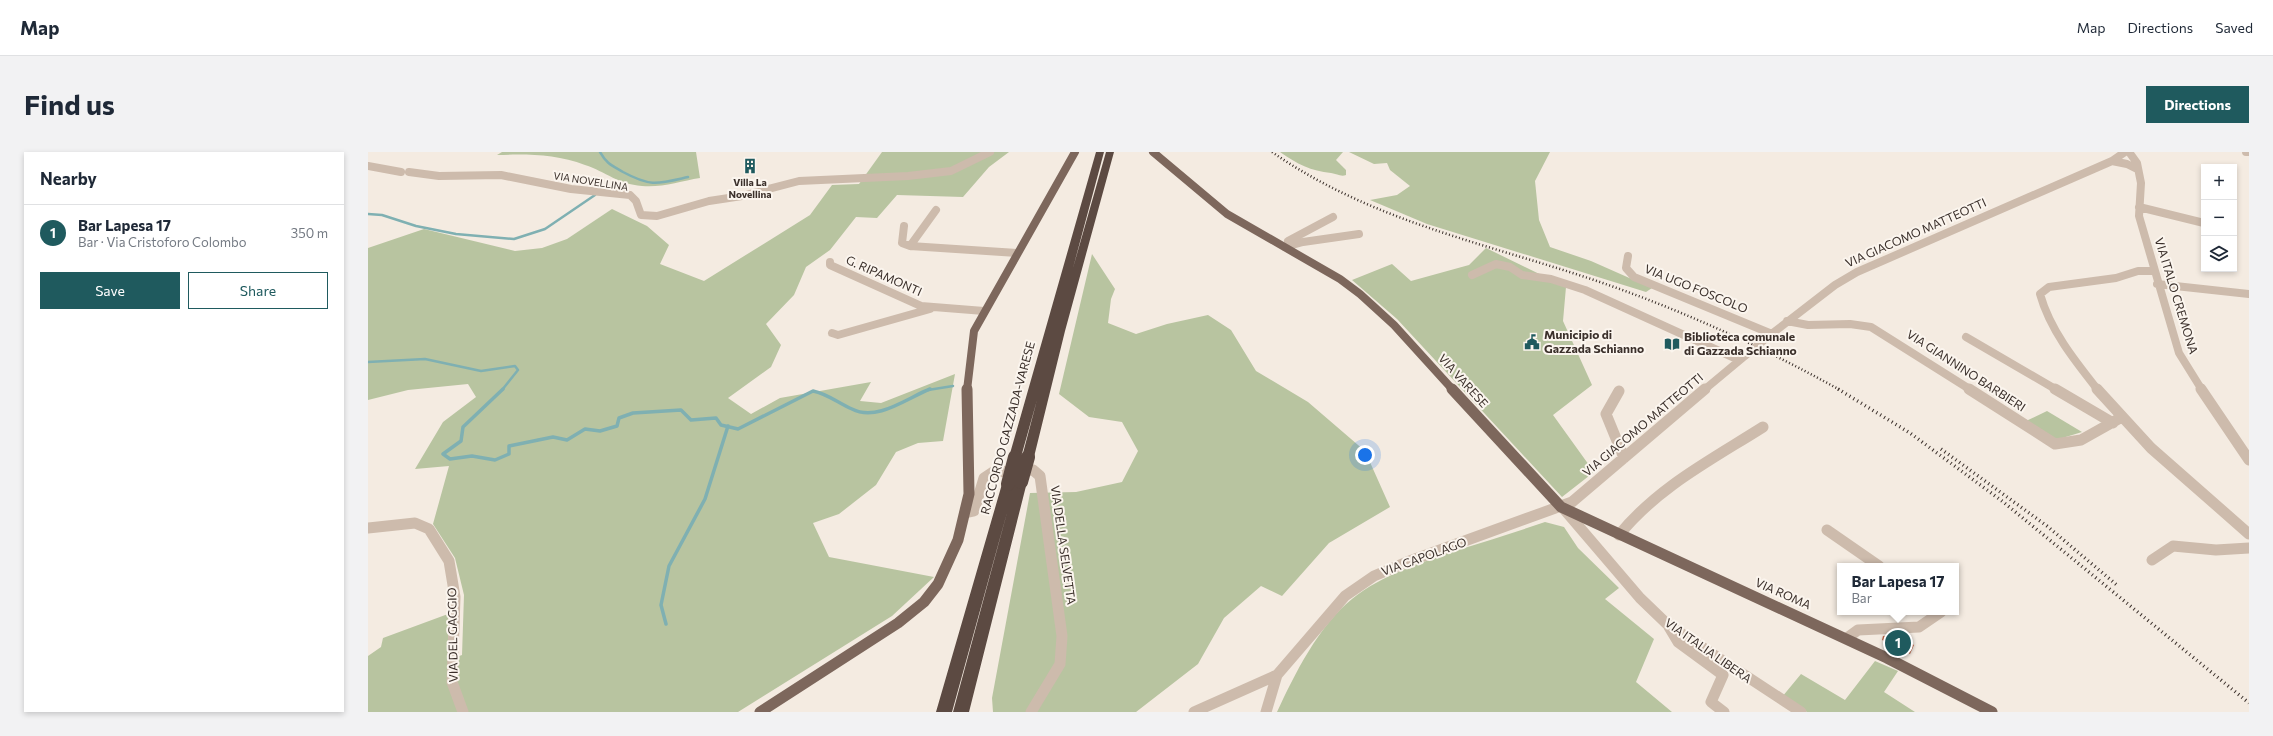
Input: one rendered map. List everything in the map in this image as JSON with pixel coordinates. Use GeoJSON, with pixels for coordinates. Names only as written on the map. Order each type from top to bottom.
{"type":"FeatureCollection","features":[{"type":"Feature","properties":{"kind":"highway","name":"RACCORDO GAZZADA-VARESE"},"geometry":{"type":"LineString","coordinates":[[961,712],[1015,483],[1100,152]]}},
{"type":"Feature","properties":{"kind":"highway","name":"RACCORDO GAZZADA-VARESE"},"geometry":{"type":"LineString","coordinates":[[1022,457],[1060,331],[1110,152]]}},
{"type":"Feature","properties":{"kind":"highway","name":"RACCORDO GAZZADA-VARESE"},"geometry":{"type":"LineString","coordinates":[[944,712],[1015,483]]}},
{"type":"Feature","properties":{"kind":"main road"},"geometry":{"type":"LineString","coordinates":[[760,712],[890,628],[914,610],[931,594],[944,575],[958,539],[965,513],[970,482],[966,382],[968,355],[974,331],[1075,152]]}},
{"type":"Feature","properties":{"kind":"main road","name":"VIA VARESE"},"geometry":{"type":"LineString","coordinates":[[1153,152],[1227,214],[1340,279],[1360,294],[1394,325],[1504,447],[1561,507]]}},
{"type":"Feature","properties":{"kind":"main road","name":"VIA ROMA"},"geometry":{"type":"LineString","coordinates":[[1561,507],[1619,535],[1847,638],[1992,712]]}},
{"type":"Feature","properties":{"kind":"street","name":"VIA NOVELLINA"},"geometry":{"type":"LineString","coordinates":[[409,172],[439,176],[501,175],[571,189],[630,195],[636,201],[641,215],[647,217],[657,216],[694,205],[742,196],[799,181],[908,176],[951,171],[990,152]]}},
{"type":"Feature","properties":{"kind":"street","name":"VIA ITALO CREMONA"},"geometry":{"type":"LineString","coordinates":[[2129,152],[2137,163],[2141,190],[2138,207],[2139,216],[2157,284],[2179,353],[2187,369],[2249,460]]}},
{"type":"Feature","properties":{"kind":"street"},"geometry":{"type":"LineString","coordinates":[[2122,154],[2137,168]]}},
{"type":"Feature","properties":{"kind":"street","name":"VIA GIACOMO MATTEOTTI"},"geometry":{"type":"LineString","coordinates":[[1561,507],[1572,502],[1743,357],[1787,321],[1835,285],[1857,272],[2112,161],[2122,154]]}},
{"type":"Feature","properties":{"kind":"street"},"geometry":{"type":"LineString","coordinates":[[2112,161],[2137,168]]}},
{"type":"Feature","properties":{"kind":"street"},"geometry":{"type":"LineString","coordinates":[[368,166],[400,172]]}},
{"type":"Feature","properties":{"kind":"street"},"geometry":{"type":"LineString","coordinates":[[2138,207],[2201,221]]}},
{"type":"Feature","properties":{"kind":"street"},"geometry":{"type":"LineString","coordinates":[[910,246],[936,210]]}},
{"type":"Feature","properties":{"kind":"street"},"geometry":{"type":"LineString","coordinates":[[1283,246],[1333,217]]}},
{"type":"Feature","properties":{"kind":"street"},"geometry":{"type":"LineString","coordinates":[[904,226],[902,243],[910,246],[1017,253]]}},
{"type":"Feature","properties":{"kind":"street"},"geometry":{"type":"LineString","coordinates":[[1283,246],[1296,242],[1335,240],[1359,234]]}},
{"type":"Feature","properties":{"kind":"street","name":"VIA UGO FOSCOLO"},"geometry":{"type":"LineString","coordinates":[[1628,256],[1625,268],[1626,271],[1634,277],[1771,335]]}},
{"type":"Feature","properties":{"kind":"street","name":"G. RIPAMONTI"},"geometry":{"type":"LineString","coordinates":[[830,262],[828,264],[921,306],[984,311]]}},
{"type":"Feature","properties":{"kind":"street"},"geometry":{"type":"LineString","coordinates":[[1472,275],[1496,264],[1510,267],[1522,275],[1551,279],[1585,290],[1743,357]]}},
{"type":"Feature","properties":{"kind":"street"},"geometry":{"type":"LineString","coordinates":[[2154,271],[2138,271],[2116,278],[2049,287],[2040,294],[2043,309],[2052,328],[2087,377],[2122,417],[2164,460],[2249,534]]}},
{"type":"Feature","properties":{"kind":"street"},"geometry":{"type":"LineString","coordinates":[[2157,284],[2249,294]]}},
{"type":"Feature","properties":{"kind":"street","name":"G. RIPAMONTI"},"geometry":{"type":"LineString","coordinates":[[832,333],[838,335],[934,308]]}},
{"type":"Feature","properties":{"kind":"street","name":"VIA GIANNINO BARBIERI"},"geometry":{"type":"LineString","coordinates":[[1787,321],[1802,326],[1850,323],[1871,327],[2055,444],[2065,445],[2094,434],[2122,417]]}},
{"type":"Feature","properties":{"kind":"street"},"geometry":{"type":"LineString","coordinates":[[1966,337],[2113,423]]}},
{"type":"Feature","properties":{"kind":"street"},"geometry":{"type":"LineString","coordinates":[[1619,391],[1606,414],[1624,458]]}},
{"type":"Feature","properties":{"kind":"street"},"geometry":{"type":"LineString","coordinates":[[1619,535],[1655,495],[1719,452],[1742,441],[1763,427]]}},
{"type":"Feature","properties":{"kind":"street","name":"VIA DELLA SELVETTA"},"geometry":{"type":"LineString","coordinates":[[965,513],[974,511],[984,478],[993,472],[1033,470],[1040,476],[1062,636],[1060,664],[1031,712]]}},
{"type":"Feature","properties":{"kind":"street","name":"VIA ITALIA LIBERA"},"geometry":{"type":"LineString","coordinates":[[1561,507],[1640,598],[1667,624],[1801,712]]}},
{"type":"Feature","properties":{"kind":"street","name":"VIA CAPOLAGO"},"geometry":{"type":"LineString","coordinates":[[1266,712],[1277,675],[1345,596],[1374,576],[1407,562],[1561,507]]}},
{"type":"Feature","properties":{"kind":"street","name":"VIA DEL GAGGIO"},"geometry":{"type":"LineString","coordinates":[[368,528],[415,523],[429,529],[449,561],[455,597],[452,682],[463,712]]}},
{"type":"Feature","properties":{"kind":"street"},"geometry":{"type":"LineString","coordinates":[[1827,530],[1875,563]]}},
{"type":"Feature","properties":{"kind":"street"},"geometry":{"type":"LineString","coordinates":[[2152,560],[2173,546],[2216,550],[2249,548]]}},
{"type":"Feature","properties":{"kind":"street"},"geometry":{"type":"LineString","coordinates":[[1847,638],[1850,634],[1858,630],[1919,627],[1937,615]]}},
{"type":"Feature","properties":{"kind":"street"},"geometry":{"type":"LineString","coordinates":[[1667,624],[1678,642],[1722,675],[1722,682],[1711,695],[1711,702],[1724,712]]}},
{"type":"Feature","properties":{"kind":"street","name":"VIA CAPOLAGO"},"geometry":{"type":"LineString","coordinates":[[1194,712],[1277,675]]}},
{"type":"Feature","properties":{"kind":"street"},"geometry":{"type":"LineString","coordinates":[[1773,695],[1789,712]]}},
{"type":"Feature","properties":{"kind":"green space"},"geometry":{"type":"Polygon","coordinates":[[[502,152],[696,152],[700,178],[664,185],[634,185],[574,161],[530,155],[497,155],[502,152]]]}},
{"type":"Feature","properties":{"kind":"green space"},"geometry":{"type":"Polygon","coordinates":[[[882,152],[1009,152],[989,167],[963,197],[897,195],[877,218],[856,217],[830,250],[806,267],[794,295],[766,324],[781,345],[771,367],[728,398],[751,414],[780,398],[871,382],[860,401],[881,403],[955,374],[943,441],[918,443],[896,452],[876,485],[839,514],[813,523],[829,557],[934,577],[892,616],[738,712],[368,712],[368,656],[381,647],[383,638],[448,614],[448,660],[462,655],[464,595],[455,558],[433,524],[449,466],[415,469],[443,422],[476,397],[468,384],[408,390],[368,400],[368,248],[424,229],[515,251],[542,248],[567,239],[612,209],[647,226],[669,245],[660,264],[704,281],[810,215],[832,185],[859,184],[882,152]]]}},
{"type":"Feature","properties":{"kind":"green space"},"geometry":{"type":"Polygon","coordinates":[[[1280,152],[1343,152],[1336,160],[1346,170],[1346,175],[1341,176],[1311,169],[1292,160],[1280,152]]]}},
{"type":"Feature","properties":{"kind":"green space"},"geometry":{"type":"Polygon","coordinates":[[[1349,152],[1550,152],[1535,181],[1539,220],[1550,247],[1591,261],[1652,288],[1646,292],[1427,224],[1370,200],[1397,195],[1410,186],[1390,170],[1387,163],[1374,164],[1349,152]]]}},
{"type":"Feature","properties":{"kind":"green space"},"geometry":{"type":"Polygon","coordinates":[[[1486,248],[1566,287],[1563,321],[1592,385],[1553,415],[1594,472],[1562,497],[1397,319],[1352,280],[1392,264],[1411,281],[1469,265],[1486,248]]]}},
{"type":"Feature","properties":{"kind":"green space"},"geometry":{"type":"Polygon","coordinates":[[[1092,254],[1115,289],[1111,299],[1108,323],[1136,334],[1167,324],[1208,315],[1231,330],[1256,371],[1308,402],[1365,451],[1390,507],[1329,543],[1282,596],[1261,586],[1224,618],[1198,664],[1136,712],[993,712],[992,698],[1030,493],[1076,492],[1122,482],[1138,451],[1122,422],[1089,417],[1059,394],[1092,254]]]}},
{"type":"Feature","properties":{"kind":"green space"},"geometry":{"type":"Polygon","coordinates":[[[2047,411],[2082,432],[2056,440],[2026,421],[2047,411]]]}},
{"type":"Feature","properties":{"kind":"green space"},"geometry":{"type":"Polygon","coordinates":[[[1545,522],[1564,527],[1578,548],[1619,588],[1605,599],[1654,639],[1636,682],[1672,712],[1277,712],[1291,682],[1318,636],[1340,610],[1364,590],[1389,576],[1416,565],[1545,522]]]}},
{"type":"Feature","properties":{"kind":"green space"},"geometry":{"type":"Polygon","coordinates":[[[1875,661],[1898,671],[1884,692],[1915,712],[1807,712],[1782,697],[1801,674],[1845,700],[1875,661]]]}},
{"type":"Feature","properties":{"kind":"building"},"geometry":{"type":"Polygon","coordinates":[[[1894,635],[1914,645],[1910,654],[1882,640],[1883,636],[1894,635]]]}},
{"type":"Feature","properties":{"kind":"waterway"},"geometry":{"type":"LineString","coordinates":[[600,152],[612,166],[633,177],[648,182],[654,183],[688,177]]}},
{"type":"Feature","properties":{"kind":"waterway"},"geometry":{"type":"LineString","coordinates":[[368,214],[382,215],[416,226],[456,234],[514,239],[545,229],[595,195]]}},
{"type":"Feature","properties":{"kind":"waterway"},"geometry":{"type":"LineString","coordinates":[[368,362],[425,359],[481,371],[515,366],[518,370],[502,390]]}},
{"type":"Feature","properties":{"kind":"waterway"},"geometry":{"type":"LineString","coordinates":[[928,390],[953,386]]}},
{"type":"Feature","properties":{"kind":"waterway"},"geometry":{"type":"LineString","coordinates":[[728,427],[738,429],[813,391],[828,396],[852,409],[872,413],[892,407],[930,389]]}},
{"type":"Feature","properties":{"kind":"waterway"},"geometry":{"type":"LineString","coordinates":[[502,390],[463,427],[461,441],[443,454],[450,459],[472,456],[495,460],[509,454],[509,446],[553,437],[567,440],[585,429],[600,431],[617,426],[619,418],[633,413],[681,410],[691,420],[716,418],[721,425],[728,427]]}},
{"type":"Feature","properties":{"kind":"waterway"},"geometry":{"type":"LineString","coordinates":[[666,624],[661,605],[669,566],[705,499],[728,427]]}},
{"type":"Feature","properties":{"kind":"railway"},"geometry":{"type":"LineString","coordinates":[[1272,152],[1309,175],[1348,195],[1387,212],[1427,227],[1591,279],[1655,302],[1749,343],[1840,390]]}},
{"type":"Feature","properties":{"kind":"railway"},"geometry":{"type":"LineString","coordinates":[[1838,389],[1910,433],[2002,501],[2249,703]]}},
{"type":"Feature","properties":{"kind":"railway"},"geometry":{"type":"LineString","coordinates":[[1941,449],[2047,526],[2118,586]]}},
{"type":"Feature","properties":{"kind":"place","name":"Villa La Novellina"},"geometry":{"type":"Point","coordinates":[750,166]}},
{"type":"Feature","properties":{"kind":"place","name":"Municipio di Gazzada Schianno"},"geometry":{"type":"Point","coordinates":[1532,342]}},
{"type":"Feature","properties":{"kind":"place","name":"Biblioteca comunale di Gazzada Schianno"},"geometry":{"type":"Point","coordinates":[1672,344]}},
{"type":"Feature","properties":{"kind":"place","name":"Bar Lapesa 17"},"geometry":{"type":"Point","coordinates":[1898,643]}}]}
